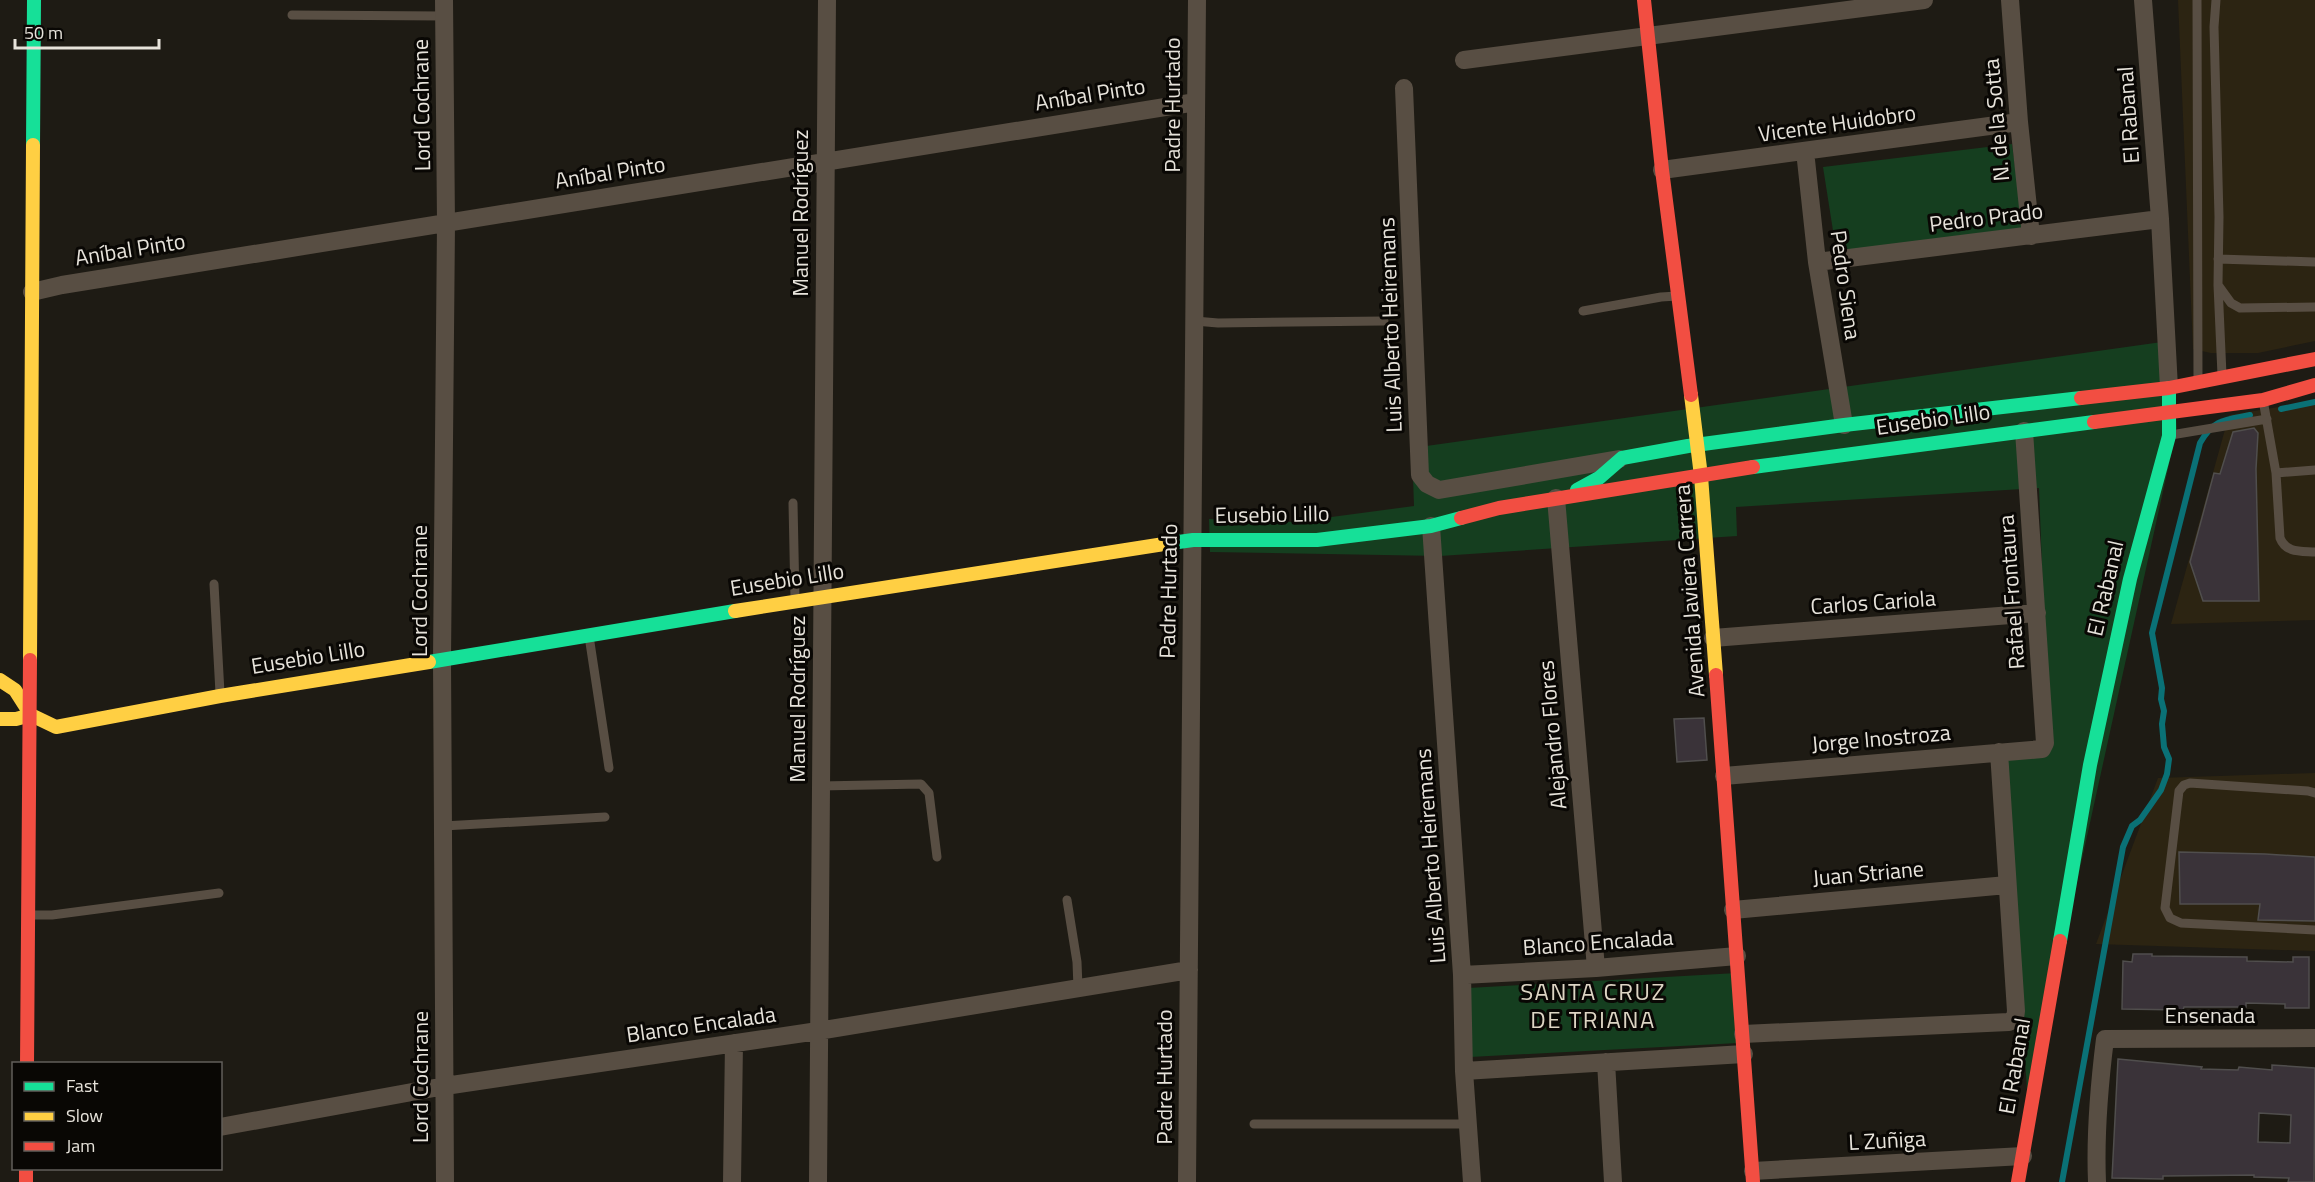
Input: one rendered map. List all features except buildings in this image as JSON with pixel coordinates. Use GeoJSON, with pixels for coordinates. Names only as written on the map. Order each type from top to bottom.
{"type":"FeatureCollection","features":[{"type":"Feature","properties":{"kind":"street"},"geometry":{"type":"LineString","coordinates":[[27,1062],[34,0]]}},
{"type":"Feature","properties":{"kind":"street","name":"Manuel Rodríguez"},"geometry":{"type":"LineString","coordinates":[[818,1182],[827,0]]}},
{"type":"Feature","properties":{"kind":"street","name":"Padre Hurtado"},"geometry":{"type":"LineString","coordinates":[[1187,1182],[1197,0]]}},
{"type":"Feature","properties":{"kind":"street","name":"Avenida Javiera Carrera"},"geometry":{"type":"LineString","coordinates":[[1644,0],[1662,170],[1701,476],[1753,1177]]}},
{"type":"Feature","properties":{"kind":"street"},"geometry":{"type":"LineString","coordinates":[[1464,60],[1924,0]]}},
{"type":"Feature","properties":{"kind":"street","name":"N. de la Sotta"},"geometry":{"type":"LineString","coordinates":[[2010,0],[2019,122],[2031,236]]}},
{"type":"Feature","properties":{"kind":"street","name":"El Rabanal"},"geometry":{"type":"LineString","coordinates":[[2018,1182],[2090,765],[2130,579],[2169,436],[2170,411],[2160,219],[2143,0]]}},
{"type":"Feature","properties":{"kind":"street","name":"Lord Cochrane"},"geometry":{"type":"LineString","coordinates":[[444,8],[446,224],[442,660],[445,1182]]}},
{"type":"Feature","properties":{"kind":"street","name":"Luis Alberto Heiremans"},"geometry":{"type":"LineString","coordinates":[[1404,88],[1420,475],[1427,484],[1439,490],[1498,480]]}},
{"type":"Feature","properties":{"kind":"street","name":"Aníbal Pinto"},"geometry":{"type":"LineString","coordinates":[[32,292],[62,285],[1196,102]]}},
{"type":"Feature","properties":{"kind":"street","name":"Vicente Huidobro"},"geometry":{"type":"LineString","coordinates":[[1662,170],[2019,122]]}},
{"type":"Feature","properties":{"kind":"street","name":"Pedro Siena"},"geometry":{"type":"LineString","coordinates":[[1805,151],[1817,262],[1844,425]]}},
{"type":"Feature","properties":{"kind":"street","name":"Pedro Prado"},"geometry":{"type":"LineString","coordinates":[[1817,262],[2160,219]]}},
{"type":"Feature","properties":{"kind":"street","name":"Eusebio Lillo"},"geometry":{"type":"LineString","coordinates":[[0,719],[31,716],[56,727],[220,696],[1193,540],[1317,540],[1431,526],[1499,508],[1556,498],[2170,411],[2222,379],[2315,359]]}},
{"type":"Feature","properties":{"kind":"street","name":"Eusebio Lillo"},"geometry":{"type":"LineString","coordinates":[[1498,480],[1696,445],[1844,425],[2169,388],[2198,395],[2263,400],[2315,385]]}},
{"type":"Feature","properties":{"kind":"street","name":"Rafael Frontaura"},"geometry":{"type":"LineString","coordinates":[[2024,431],[2045,743],[2042,749]]}},
{"type":"Feature","properties":{"kind":"street","name":"Eusebio Lillo"},"geometry":{"type":"LineString","coordinates":[[1556,498],[1591,483],[1622,458]]}},
{"type":"Feature","properties":{"kind":"street"},"geometry":{"type":"LineString","coordinates":[[1498,480],[1499,508]]}},
{"type":"Feature","properties":{"kind":"street","name":"Alejandro Flores"},"geometry":{"type":"LineString","coordinates":[[1556,498],[1596,968]]}},
{"type":"Feature","properties":{"kind":"street","name":"Luis Alberto Heiremans"},"geometry":{"type":"LineString","coordinates":[[1431,526],[1462,975],[1464,1071],[1472,1182]]}},
{"type":"Feature","properties":{"kind":"street","name":"Carlos Cariola"},"geometry":{"type":"LineString","coordinates":[[1713,639],[2037,613]]}},
{"type":"Feature","properties":{"kind":"street"},"geometry":{"type":"LineString","coordinates":[[0,680],[22,697],[31,716]]}},
{"type":"Feature","properties":{"kind":"street","name":"Jorge Inostroza"},"geometry":{"type":"LineString","coordinates":[[1724,776],[2042,749]]}},
{"type":"Feature","properties":{"kind":"street"},"geometry":{"type":"LineString","coordinates":[[1743,1034],[2009,1022],[2015,1018],[1999,752]]}},
{"type":"Feature","properties":{"kind":"street","name":"Juan Striane"},"geometry":{"type":"LineString","coordinates":[[1733,910],[2007,885]]}},
{"type":"Feature","properties":{"kind":"street","name":"Blanco Encalada"},"geometry":{"type":"LineString","coordinates":[[1462,975],[1596,968],[1737,956]]}},
{"type":"Feature","properties":{"kind":"street","name":"Blanco Encalada"},"geometry":{"type":"LineString","coordinates":[[222,1127],[445,1086],[818,1031],[1189,970]]}},
{"type":"Feature","properties":{"kind":"street","name":"Ensenada"},"geometry":{"type":"LineString","coordinates":[[2097,1182],[2098,1093],[2105,1039],[2315,1038]]}},
{"type":"Feature","properties":{"kind":"street"},"geometry":{"type":"LineString","coordinates":[[732,1182],[734,1043]]}},
{"type":"Feature","properties":{"kind":"street"},"geometry":{"type":"LineString","coordinates":[[1464,1071],[1744,1054]]}},
{"type":"Feature","properties":{"kind":"street"},"geometry":{"type":"LineString","coordinates":[[1606,1062],[1613,1182]]}},
{"type":"Feature","properties":{"kind":"street","name":"L Zuñiga"},"geometry":{"type":"LineString","coordinates":[[1753,1177],[2023,1156]]}},
{"type":"Feature","properties":{"kind":"lane"},"geometry":{"type":"LineString","coordinates":[[2197,0],[2198,395]]}},
{"type":"Feature","properties":{"kind":"lane"},"geometry":{"type":"LineString","coordinates":[[2216,0],[2214,27],[2219,217],[2218,285],[2222,379]]}},
{"type":"Feature","properties":{"kind":"lane"},"geometry":{"type":"LineString","coordinates":[[292,15],[444,8]]}},
{"type":"Feature","properties":{"kind":"lane"},"geometry":{"type":"LineString","coordinates":[[2218,259],[2315,262]]}},
{"type":"Feature","properties":{"kind":"lane"},"geometry":{"type":"LineString","coordinates":[[2218,285],[2231,303],[2240,308],[2315,307]]}},
{"type":"Feature","properties":{"kind":"lane"},"geometry":{"type":"LineString","coordinates":[[1583,311],[1679,296]]}},
{"type":"Feature","properties":{"kind":"lane"},"geometry":{"type":"LineString","coordinates":[[1195,321],[1218,323],[1384,321]]}},
{"type":"Feature","properties":{"kind":"lane"},"geometry":{"type":"LineString","coordinates":[[2263,400],[2276,473],[2282,544],[2288,550],[2315,552]]}},
{"type":"Feature","properties":{"kind":"lane"},"geometry":{"type":"LineString","coordinates":[[2169,436],[2267,419]]}},
{"type":"Feature","properties":{"kind":"lane"},"geometry":{"type":"LineString","coordinates":[[2276,473],[2315,470]]}},
{"type":"Feature","properties":{"kind":"lane"},"geometry":{"type":"LineString","coordinates":[[793,502],[795,602]]}},
{"type":"Feature","properties":{"kind":"lane"},"geometry":{"type":"LineString","coordinates":[[214,584],[220,696]]}},
{"type":"Feature","properties":{"kind":"lane"},"geometry":{"type":"LineString","coordinates":[[589,636],[609,768]]}},
{"type":"Feature","properties":{"kind":"lane"},"geometry":{"type":"LineString","coordinates":[[2315,793],[2190,783],[2184,785],[2179,791],[2165,908],[2170,918],[2181,923],[2315,930]]}},
{"type":"Feature","properties":{"kind":"lane"},"geometry":{"type":"LineString","coordinates":[[820,786],[921,784],[929,793],[938,857]]}},
{"type":"Feature","properties":{"kind":"lane"},"geometry":{"type":"LineString","coordinates":[[443,826],[605,817]]}},
{"type":"Feature","properties":{"kind":"lane"},"geometry":{"type":"LineString","coordinates":[[27,915],[52,915],[219,893]]}},
{"type":"Feature","properties":{"kind":"lane"},"geometry":{"type":"LineString","coordinates":[[1068,900],[1077,962],[1078,988]]}},
{"type":"Feature","properties":{"kind":"lane"},"geometry":{"type":"LineString","coordinates":[[1254,1124],[1468,1124]]}},
{"type":"Feature","properties":{"kind":"shaded area"},"geometry":{"type":"Polygon","coordinates":[[[2178,0],[2315,0],[2315,341],[2258,353],[2211,353],[2193,349],[2178,0]]]}},
{"type":"Feature","properties":{"kind":"shaded area"},"geometry":{"type":"Polygon","coordinates":[[[2315,401],[2315,620],[2171,624],[2229,415],[2315,401]]]}},
{"type":"Feature","properties":{"kind":"shaded area"},"geometry":{"type":"Polygon","coordinates":[[[2315,773],[2315,951],[2096,944],[2158,778],[2315,773]]]}},
{"type":"Feature","properties":{"kind":"green space"},"geometry":{"type":"Polygon","coordinates":[[[2012,144],[2024,232],[1837,256],[1823,167],[2012,144]]]}},
{"type":"Feature","properties":{"kind":"green space"},"geometry":{"type":"Polygon","coordinates":[[[2169,341],[2177,428],[2028,1104],[2004,756],[2049,752],[2039,488],[1736,507],[1737,536],[1440,556],[1210,552],[1209,519],[1294,522],[1414,506],[1412,448],[2169,341]]]}},
{"type":"Feature","properties":{"kind":"green space"},"geometry":{"type":"Polygon","coordinates":[[[1737,973],[1738,1043],[1470,1057],[1468,988],[1737,973]]]}},
{"type":"Feature","properties":{"kind":"waterway"},"geometry":{"type":"LineString","coordinates":[[2281,409],[2315,402]]}},
{"type":"Feature","properties":{"kind":"waterway"},"geometry":{"type":"LineString","coordinates":[[2062,1182],[2123,847],[2132,826],[2140,820],[2161,790],[2167,774],[2169,759],[2164,747],[2162,688],[2152,633],[2200,443],[2215,425],[2250,415]]}},
{"type":"Feature","properties":{"kind":"traffic: fast"},"geometry":{"type":"LineString","coordinates":[[33,145],[34,0]]}},
{"type":"Feature","properties":{"kind":"traffic: fast"},"geometry":{"type":"LineString","coordinates":[[2060,941],[2090,765],[2130,579],[2169,436],[2169,388]]}},
{"type":"Feature","properties":{"kind":"traffic: fast"},"geometry":{"type":"LineString","coordinates":[[1577,490],[1599,478],[1622,458],[1688,446],[1844,425],[2081,398]]}},
{"type":"Feature","properties":{"kind":"traffic: fast"},"geometry":{"type":"LineString","coordinates":[[1753,467],[2094,422]]}},
{"type":"Feature","properties":{"kind":"traffic: fast"},"geometry":{"type":"LineString","coordinates":[[1164,544],[1193,540],[1317,540],[1431,526],[1461,518]]}},
{"type":"Feature","properties":{"kind":"traffic: fast"},"geometry":{"type":"LineString","coordinates":[[429,662],[735,611]]}},
{"type":"Feature","properties":{"kind":"traffic: slow"},"geometry":{"type":"LineString","coordinates":[[30,660],[33,145]]}},
{"type":"Feature","properties":{"kind":"traffic: slow"},"geometry":{"type":"LineString","coordinates":[[1691,395],[1701,476],[1716,675]]}},
{"type":"Feature","properties":{"kind":"traffic: slow"},"geometry":{"type":"LineString","coordinates":[[735,611],[1164,544]]}},
{"type":"Feature","properties":{"kind":"traffic: slow"},"geometry":{"type":"LineString","coordinates":[[0,680],[15,690],[31,715],[56,727],[220,696],[429,662]]}},
{"type":"Feature","properties":{"kind":"traffic: slow"},"geometry":{"type":"LineString","coordinates":[[0,719],[16,719],[31,715]]}},
{"type":"Feature","properties":{"kind":"traffic: jam"},"geometry":{"type":"LineString","coordinates":[[1644,0],[1662,170],[1691,395]]}},
{"type":"Feature","properties":{"kind":"traffic: jam"},"geometry":{"type":"LineString","coordinates":[[2081,398],[2169,388],[2315,359]]}},
{"type":"Feature","properties":{"kind":"traffic: jam"},"geometry":{"type":"LineString","coordinates":[[2094,422],[2263,400],[2315,385]]}},
{"type":"Feature","properties":{"kind":"traffic: jam"},"geometry":{"type":"LineString","coordinates":[[1461,518],[1499,508],[1753,467]]}},
{"type":"Feature","properties":{"kind":"traffic: jam"},"geometry":{"type":"LineString","coordinates":[[27,1062],[30,660]]}},
{"type":"Feature","properties":{"kind":"traffic: jam"},"geometry":{"type":"LineString","coordinates":[[1716,675],[1753,1182]]}},
{"type":"Feature","properties":{"kind":"traffic: jam"},"geometry":{"type":"LineString","coordinates":[[2018,1182],[2060,941]]}},
{"type":"Feature","properties":{"kind":"traffic: jam"},"geometry":{"type":"LineString","coordinates":[[26,1170],[26,1182]]}},
{"type":"Feature","properties":{"kind":"district","name":"SANTA CRUZ DE TRIANA"},"geometry":{"type":"Point","coordinates":[1593,1005]}}]}
